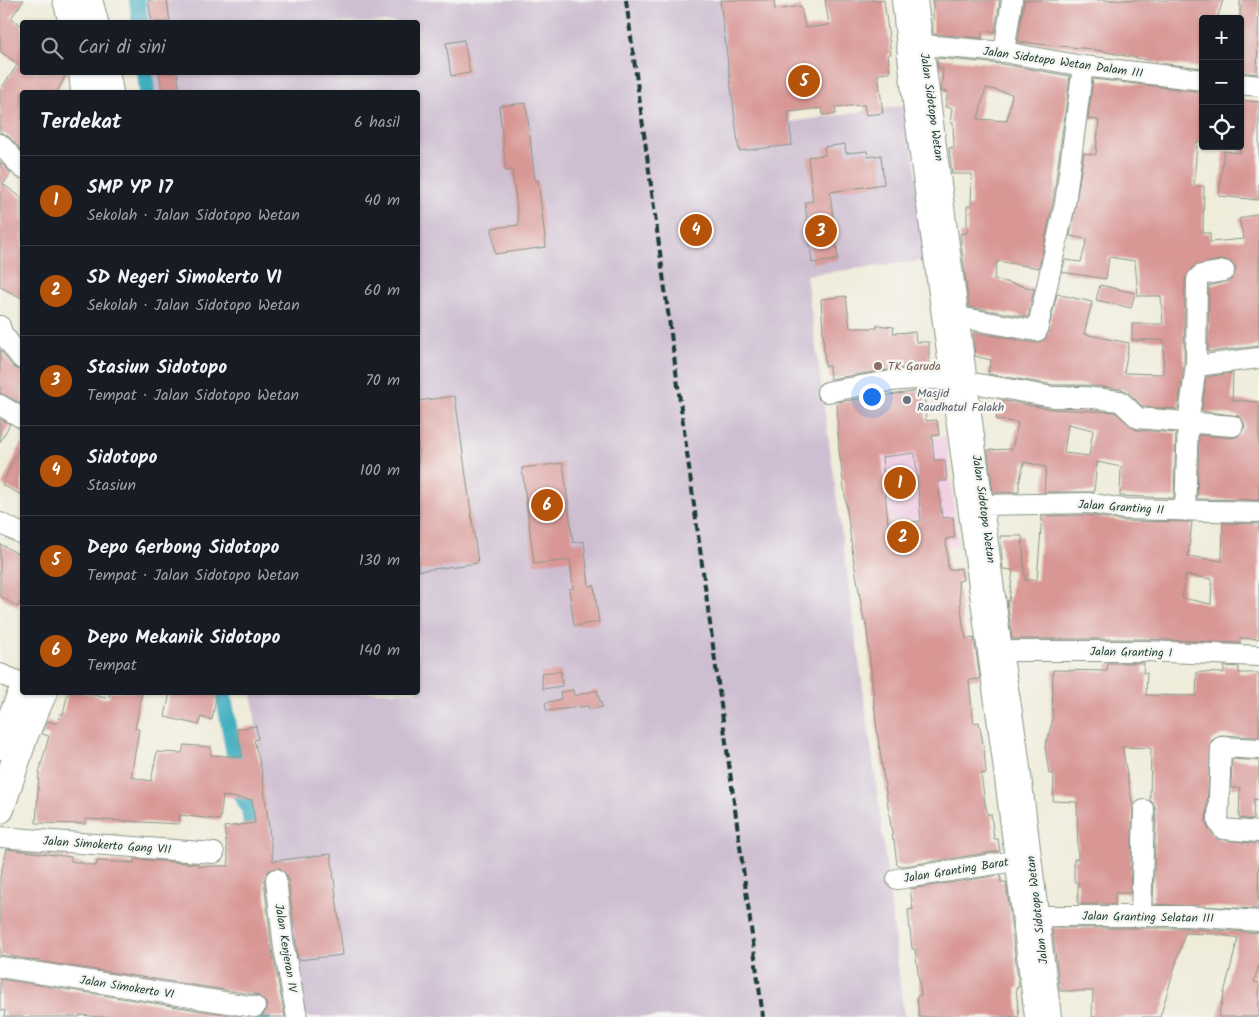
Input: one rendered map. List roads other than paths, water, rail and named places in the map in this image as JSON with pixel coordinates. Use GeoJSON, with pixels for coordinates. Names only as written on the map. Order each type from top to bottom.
{"type":"FeatureCollection","features":[{"type":"Feature","properties":{"kind":"highway"},"geometry":{"type":"LineString","coordinates":[[67,0],[72,20]]}},
{"type":"Feature","properties":{"kind":"highway"},"geometry":{"type":"LineString","coordinates":[[88,0],[93,20]]}},
{"type":"Feature","properties":{"kind":"highway"},"geometry":{"type":"LineString","coordinates":[[83,75],[86,90]]}},
{"type":"Feature","properties":{"kind":"highway"},"geometry":{"type":"LineString","coordinates":[[106,75],[109,90]]}},
{"type":"Feature","properties":{"kind":"highway"},"geometry":{"type":"LineString","coordinates":[[0,745],[21,695]]}},
{"type":"Feature","properties":{"kind":"highway"},"geometry":{"type":"LineString","coordinates":[[0,809],[24,735],[42,695]]}},
{"type":"Feature","properties":{"kind":"street","name":"Jalan Sidotopo Wetan"},"geometry":{"type":"LineString","coordinates":[[902,0],[914,111],[959,381],[983,504],[1002,651],[1015,862],[1035,1017]]}},
{"type":"Feature","properties":{"kind":"street","name":"Jalan Sidotopo Wetan"},"geometry":{"type":"LineString","coordinates":[[917,0],[958,317],[959,381],[1009,745],[1037,916],[1051,1017]]}},
{"type":"Feature","properties":{"kind":"street"},"geometry":{"type":"LineString","coordinates":[[1004,52],[1012,0]]}},
{"type":"Feature","properties":{"kind":"street","name":"Jalan Sidotopo Wetan Dalam III"},"geometry":{"type":"LineString","coordinates":[[923,45],[1004,52],[1083,66],[1199,80]]}},
{"type":"Feature","properties":{"kind":"street"},"geometry":{"type":"LineString","coordinates":[[958,317],[1037,332],[1065,204],[1083,66]]}},
{"type":"Feature","properties":{"kind":"street"},"geometry":{"type":"LineString","coordinates":[[1244,84],[1259,86]]}},
{"type":"Feature","properties":{"kind":"street"},"geometry":{"type":"LineString","coordinates":[[0,144],[20,166]]}},
{"type":"Feature","properties":{"kind":"street"},"geometry":{"type":"LineString","coordinates":[[1185,511],[1188,423],[1196,366],[1197,279],[1201,275],[1224,271]]}},
{"type":"Feature","properties":{"kind":"street"},"geometry":{"type":"LineString","coordinates":[[0,326],[2,333],[20,356]]}},
{"type":"Feature","properties":{"kind":"street"},"geometry":{"type":"LineString","coordinates":[[1196,366],[1259,358]]}},
{"type":"Feature","properties":{"kind":"street"},"geometry":{"type":"LineString","coordinates":[[827,392],[888,381],[934,378],[1053,397],[1084,397],[1120,401],[1138,418],[1233,426]]}},
{"type":"Feature","properties":{"kind":"street"},"geometry":{"type":"LineString","coordinates":[[0,405],[20,417]]}},
{"type":"Feature","properties":{"kind":"street","name":"Jalan Granting II"},"geometry":{"type":"LineString","coordinates":[[983,504],[1089,504],[1124,509],[1259,512]]}},
{"type":"Feature","properties":{"kind":"street"},"geometry":{"type":"LineString","coordinates":[[0,524],[20,533]]}},
{"type":"Feature","properties":{"kind":"street","name":"Jalan Granting I"},"geometry":{"type":"LineString","coordinates":[[1002,651],[1145,651],[1259,656]]}},
{"type":"Feature","properties":{"kind":"street"},"geometry":{"type":"LineString","coordinates":[[0,674],[20,682]]}},
{"type":"Feature","properties":{"kind":"street"},"geometry":{"type":"LineString","coordinates":[[1259,749],[1221,747],[1220,826],[1223,829],[1259,832]]}},
{"type":"Feature","properties":{"kind":"street"},"geometry":{"type":"LineString","coordinates":[[1141,917],[1144,810]]}},
{"type":"Feature","properties":{"kind":"street","name":"Jalan Simokerto Gang VII"},"geometry":{"type":"LineString","coordinates":[[0,837],[214,853]]}},
{"type":"Feature","properties":{"kind":"street","name":"Jalan Granting Barat"},"geometry":{"type":"LineString","coordinates":[[897,879],[1015,862]]}},
{"type":"Feature","properties":{"kind":"street","name":"Jalan Kenjeran IV"},"geometry":{"type":"LineString","coordinates":[[276,879],[284,948],[297,1017]]}},
{"type":"Feature","properties":{"kind":"street","name":"Jalan Granting Selatan III"},"geometry":{"type":"LineString","coordinates":[[1037,916],[1188,916],[1259,921]]}},
{"type":"Feature","properties":{"kind":"street","name":"Jalan Simokerto VI"},"geometry":{"type":"LineString","coordinates":[[0,967],[255,1007]]}},
{"type":"Feature","properties":{"kind":"waterway"},"geometry":{"type":"LineString","coordinates":[[137,0],[140,20]]}},
{"type":"Feature","properties":{"kind":"waterway"},"geometry":{"type":"LineString","coordinates":[[145,75],[147,90]]}},
{"type":"Feature","properties":{"kind":"waterway"},"geometry":{"type":"LineString","coordinates":[[224,695],[241,794],[249,809],[254,846]]}},
{"type":"Feature","properties":{"kind":"waterway"},"geometry":{"type":"LineString","coordinates":[[256,975],[263,1017]]}},
{"type":"Feature","properties":{"kind":"railway"},"geometry":{"type":"LineString","coordinates":[[626,0],[763,1017]]}},
{"type":"Feature","properties":{"kind":"place","name":"Depo Gerbong Sidotopo"},"geometry":{"type":"Point","coordinates":[804,81]}},
{"type":"Feature","properties":{"kind":"place","name":"Sidotopo"},"geometry":{"type":"Point","coordinates":[696,230]}},
{"type":"Feature","properties":{"kind":"place","name":"Stasiun Sidotopo"},"geometry":{"type":"Point","coordinates":[821,231]}},
{"type":"Feature","properties":{"kind":"place","name":"TK Garuda"},"geometry":{"type":"Point","coordinates":[878,366]}},
{"type":"Feature","properties":{"kind":"place","name":"Masjid Raudhatul Falakh"},"geometry":{"type":"Point","coordinates":[907,400]}},
{"type":"Feature","properties":{"kind":"place","name":"SMP YP 17"},"geometry":{"type":"Point","coordinates":[900,483]}},
{"type":"Feature","properties":{"kind":"place","name":"Depo Mekanik Sidotopo"},"geometry":{"type":"Point","coordinates":[547,505]}},
{"type":"Feature","properties":{"kind":"place","name":"SD Negeri Simokerto VI"},"geometry":{"type":"Point","coordinates":[903,537]}}]}
